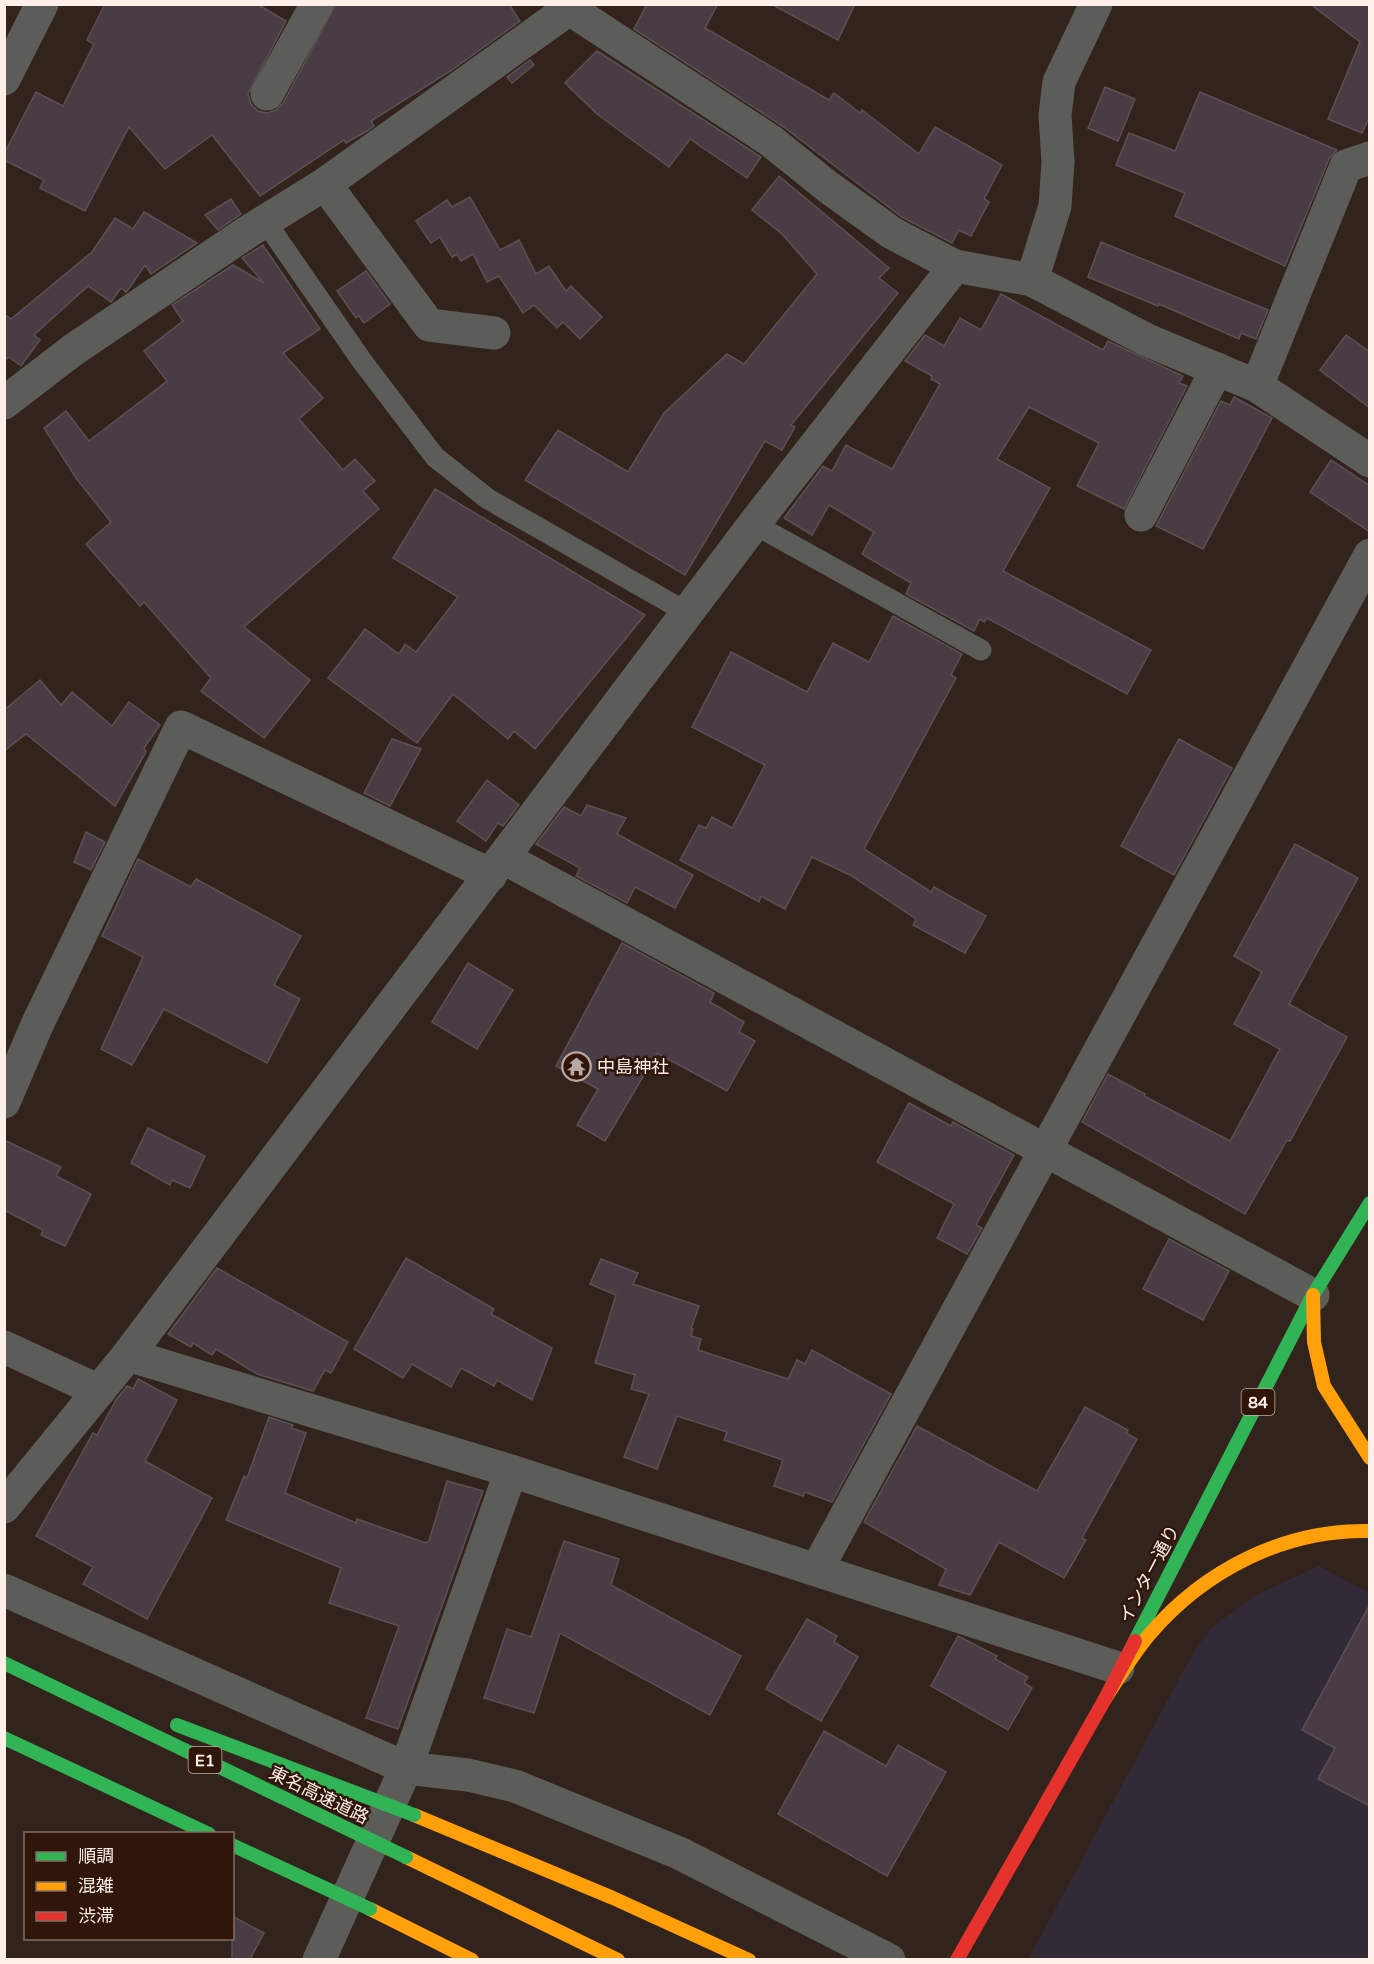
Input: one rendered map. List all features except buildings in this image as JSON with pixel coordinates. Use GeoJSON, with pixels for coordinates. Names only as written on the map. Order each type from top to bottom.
{"type":"FeatureCollection","features":[{"type":"Feature","properties":{"kind":"main road","name":"インター通り"},"geometry":{"type":"LineString","coordinates":[[957,1959],[1105,1699],[1118,1668],[1154,1605],[1313,1295],[1370,1203]]}},
{"type":"Feature","properties":{"kind":"main road"},"geometry":{"type":"LineString","coordinates":[[1313,1295],[1314,1342],[1324,1386],[1370,1458]]}},
{"type":"Feature","properties":{"kind":"main road"},"geometry":{"type":"LineString","coordinates":[[1105,1699],[1150,1634],[1176,1607],[1238,1563],[1292,1539],[1346,1528],[1370,1531]]}},
{"type":"Feature","properties":{"kind":"main road"},"geometry":{"type":"LineString","coordinates":[[4,1662],[126,1706]]}},
{"type":"Feature","properties":{"kind":"main road","name":"東名高速道路"},"geometry":{"type":"LineString","coordinates":[[4,1662],[618,1959]]}},
{"type":"Feature","properties":{"kind":"main road"},"geometry":{"type":"LineString","coordinates":[[160,1719],[414,1815],[613,1898],[749,1959]]}},
{"type":"Feature","properties":{"kind":"main road"},"geometry":{"type":"LineString","coordinates":[[4,1738],[207,1832]]}},
{"type":"Feature","properties":{"kind":"main road"},"geometry":{"type":"LineString","coordinates":[[234,1846],[472,1959]]}},
{"type":"Feature","properties":{"kind":"street"},"geometry":{"type":"LineString","coordinates":[[4,79],[42,4]]}},
{"type":"Feature","properties":{"kind":"street"},"geometry":{"type":"LineString","coordinates":[[267,94],[317,4]]}},
{"type":"Feature","properties":{"kind":"street"},"geometry":{"type":"LineString","coordinates":[[1032,280],[1055,206],[1058,162],[1055,115],[1059,82],[1096,4]]}},
{"type":"Feature","properties":{"kind":"street"},"geometry":{"type":"LineString","coordinates":[[4,403],[73,350],[265,221],[325,184],[569,6],[771,141],[828,188],[892,233],[955,266],[1032,280],[1147,340],[1257,386],[1370,460]]}},
{"type":"Feature","properties":{"kind":"street"},"geometry":{"type":"LineString","coordinates":[[1257,386],[1346,166],[1370,158]]}},
{"type":"Feature","properties":{"kind":"street"},"geometry":{"type":"LineString","coordinates":[[325,184],[429,325],[494,333]]}},
{"type":"Feature","properties":{"kind":"street"},"geometry":{"type":"LineString","coordinates":[[4,1507],[128,1355],[754,524],[955,266]]}},
{"type":"Feature","properties":{"kind":"street"},"geometry":{"type":"LineString","coordinates":[[1141,515],[1217,369]]}},
{"type":"Feature","properties":{"kind":"street"},"geometry":{"type":"LineString","coordinates":[[817,1569],[1370,555]]}},
{"type":"Feature","properties":{"kind":"street"},"geometry":{"type":"LineString","coordinates":[[4,1102],[37,1025],[181,727],[497,867],[1046,1151],[1313,1295]]}},
{"type":"Feature","properties":{"kind":"street"},"geometry":{"type":"LineString","coordinates":[[4,1347],[99,1391]]}},
{"type":"Feature","properties":{"kind":"street"},"geometry":{"type":"LineString","coordinates":[[128,1355],[511,1471],[1118,1668]]}},
{"type":"Feature","properties":{"kind":"street"},"geometry":{"type":"LineString","coordinates":[[320,1959],[406,1768],[511,1471]]}},
{"type":"Feature","properties":{"kind":"street"},"geometry":{"type":"LineString","coordinates":[[4,1590],[406,1768],[468,1774],[515,1785],[680,1853],[889,1959]]}},
{"type":"Feature","properties":{"kind":"lane"},"geometry":{"type":"LineString","coordinates":[[265,221],[362,361],[435,457],[488,499],[688,613]]}},
{"type":"Feature","properties":{"kind":"lane"},"geometry":{"type":"LineString","coordinates":[[754,524],[981,650]]}},
{"type":"Feature","properties":{"kind":"lane"},"geometry":{"type":"LineString","coordinates":[[1341,1414],[1370,1433]]}},
{"type":"Feature","properties":{"kind":"shaded area"},"geometry":{"type":"Polygon","coordinates":[[[1319,1566],[1369,1593],[1369,1959],[1028,1960],[1194,1651],[1212,1627],[1254,1596],[1319,1566]]]}},
{"type":"Feature","properties":{"kind":"traffic: fast"},"geometry":{"type":"LineString","coordinates":[[1135,1641],[1313,1295],[1370,1203]]}},
{"type":"Feature","properties":{"kind":"traffic: fast"},"geometry":{"type":"LineString","coordinates":[[4,1663],[406,1857]]}},
{"type":"Feature","properties":{"kind":"traffic: fast"},"geometry":{"type":"LineString","coordinates":[[177,1725],[414,1815]]}},
{"type":"Feature","properties":{"kind":"traffic: fast"},"geometry":{"type":"LineString","coordinates":[[4,1738],[205,1832]]}},
{"type":"Feature","properties":{"kind":"traffic: fast"},"geometry":{"type":"LineString","coordinates":[[234,1846],[370,1909]]}},
{"type":"Feature","properties":{"kind":"traffic: slow"},"geometry":{"type":"LineString","coordinates":[[1313,1295],[1314,1342],[1324,1386],[1370,1458]]}},
{"type":"Feature","properties":{"kind":"traffic: slow"},"geometry":{"type":"LineString","coordinates":[[1105,1699],[1149,1635],[1195,1591],[1221,1573],[1248,1558],[1307,1537],[1338,1532],[1370,1531]]}},
{"type":"Feature","properties":{"kind":"traffic: slow"},"geometry":{"type":"LineString","coordinates":[[414,1815],[613,1898],[749,1960]]}},
{"type":"Feature","properties":{"kind":"traffic: slow"},"geometry":{"type":"LineString","coordinates":[[406,1857],[618,1960]]}},
{"type":"Feature","properties":{"kind":"traffic: slow"},"geometry":{"type":"LineString","coordinates":[[370,1909],[472,1960]]}},
{"type":"Feature","properties":{"kind":"traffic: jam"},"geometry":{"type":"LineString","coordinates":[[957,1960],[1105,1699],[1135,1641]]}},
{"type":"Feature","properties":{"kind":"place","name":"中島神社"},"geometry":{"type":"Point","coordinates":[576,1067]}}]}
